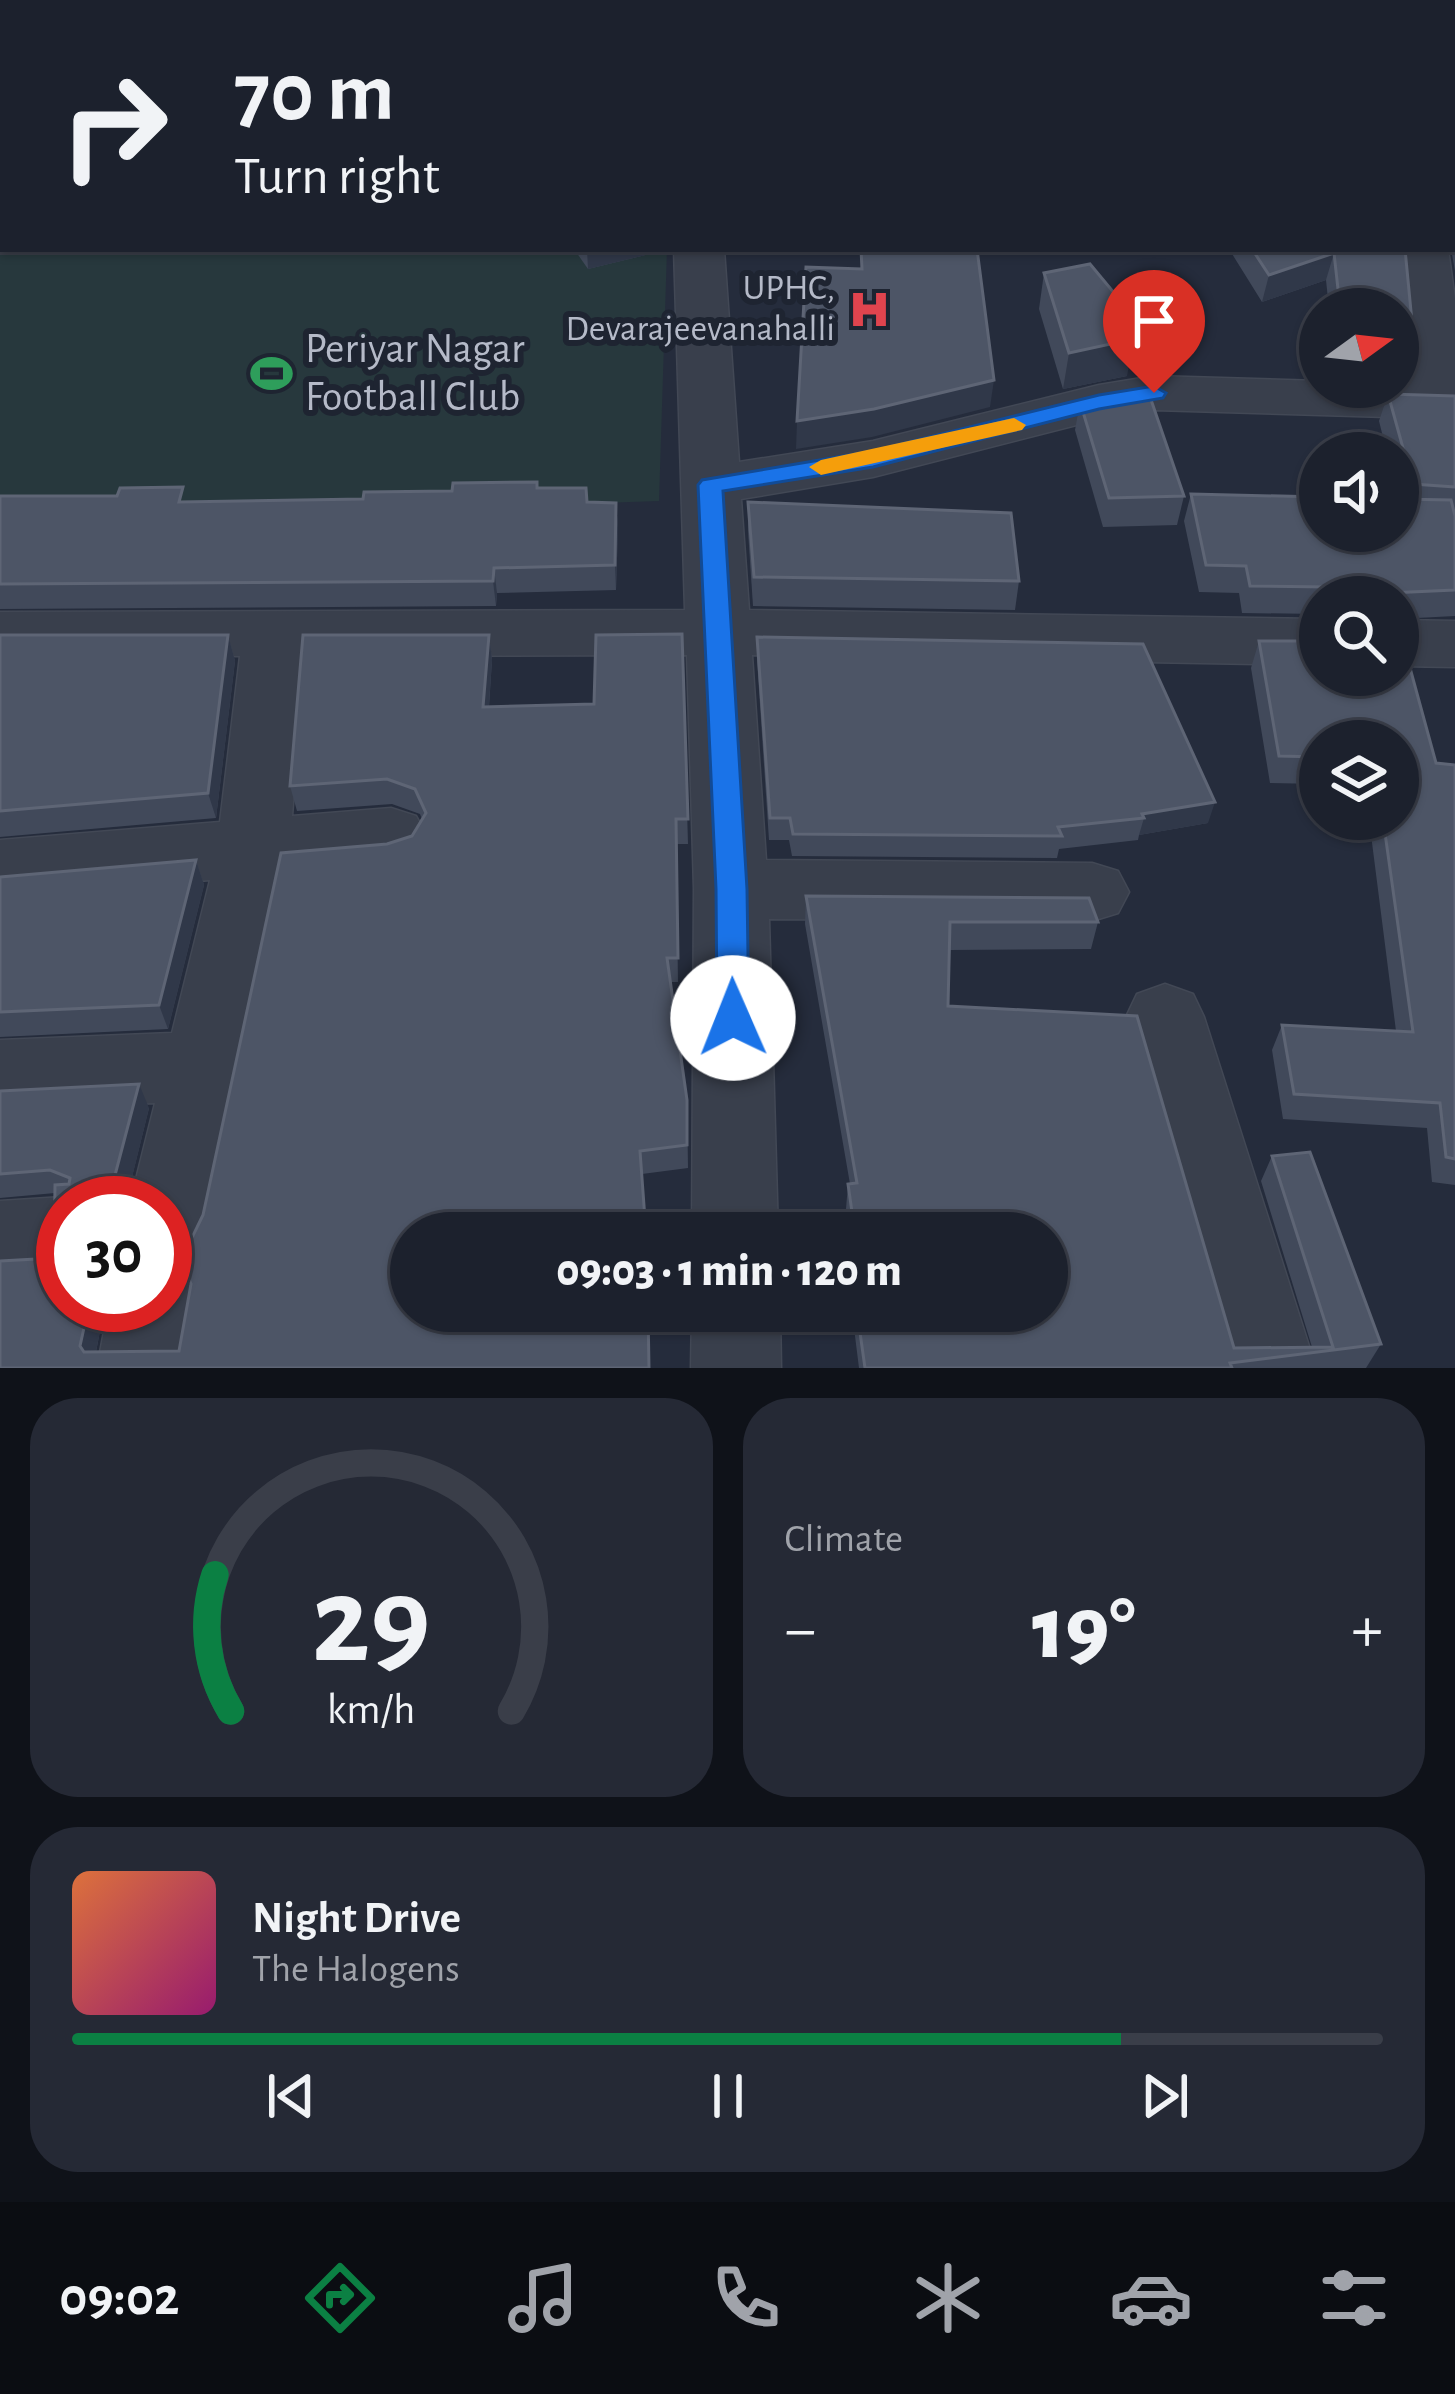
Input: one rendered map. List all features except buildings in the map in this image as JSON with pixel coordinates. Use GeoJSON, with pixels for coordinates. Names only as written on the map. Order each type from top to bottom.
{"type":"FeatureCollection","features":[{"type":"Feature","properties":{"kind":"street"},"geometry":{"type":"LineString","coordinates":[[699,252],[731,889],[735,1212]]}},
{"type":"Feature","properties":{"kind":"street"},"geometry":{"type":"LineString","coordinates":[[710,485],[873,459],[1099,402],[1154,393],[1448,402],[1434,253]]}},
{"type":"Feature","properties":{"kind":"street"},"geometry":{"type":"LineString","coordinates":[[0,634],[717,632],[1299,642]]}},
{"type":"Feature","properties":{"kind":"street"},"geometry":{"type":"LineString","coordinates":[[178,1176],[253,849],[274,633]]}},
{"type":"Feature","properties":{"kind":"street"},"geometry":{"type":"LineString","coordinates":[[1419,643],[1455,644]]}},
{"type":"Feature","properties":{"kind":"street"},"geometry":{"type":"LineString","coordinates":[[0,868],[391,836]]}},
{"type":"Feature","properties":{"kind":"street"},"geometry":{"type":"LineString","coordinates":[[731,889],[1092,892]]}},
{"type":"Feature","properties":{"kind":"street"},"geometry":{"type":"LineString","coordinates":[[1165,1017],[1271,1368]]}},
{"type":"Feature","properties":{"kind":"street"},"geometry":{"type":"LineString","coordinates":[[0,1075],[202,1066]]}},
{"type":"Feature","properties":{"kind":"street"},"geometry":{"type":"LineString","coordinates":[[0,1240],[36,1239]]}},
{"type":"Feature","properties":{"kind":"street"},"geometry":{"type":"LineString","coordinates":[[142,1368],[148,1332]]}},
{"type":"Feature","properties":{"kind":"street"},"geometry":{"type":"LineString","coordinates":[[736,1332],[736,1368]]}},
{"type":"Feature","properties":{"kind":"shaded area","name":"Periyar Nagar Football Club"},"geometry":{"type":"Polygon","coordinates":[[[0,252],[667,252],[659,501],[0,524],[0,252]]]}},
{"type":"Feature","properties":{"kind":"slow traffic"},"geometry":{"type":"LineString","coordinates":[[821,467],[1014,425]]}},
{"type":"Feature","properties":{"kind":"place","name":"UPHC, Devarajeevanahalli"},"geometry":{"type":"Point","coordinates":[869,309]}},
{"type":"Feature","properties":{"kind":"place","name":"Periyar Nagar Football Club"},"geometry":{"type":"Point","coordinates":[271,373]}},
{"type":"Feature","properties":{"kind":"route"},"geometry":{"type":"LineString","coordinates":[[733,1018],[710,485],[873,459],[1099,402],[1154,393]]}}]}
